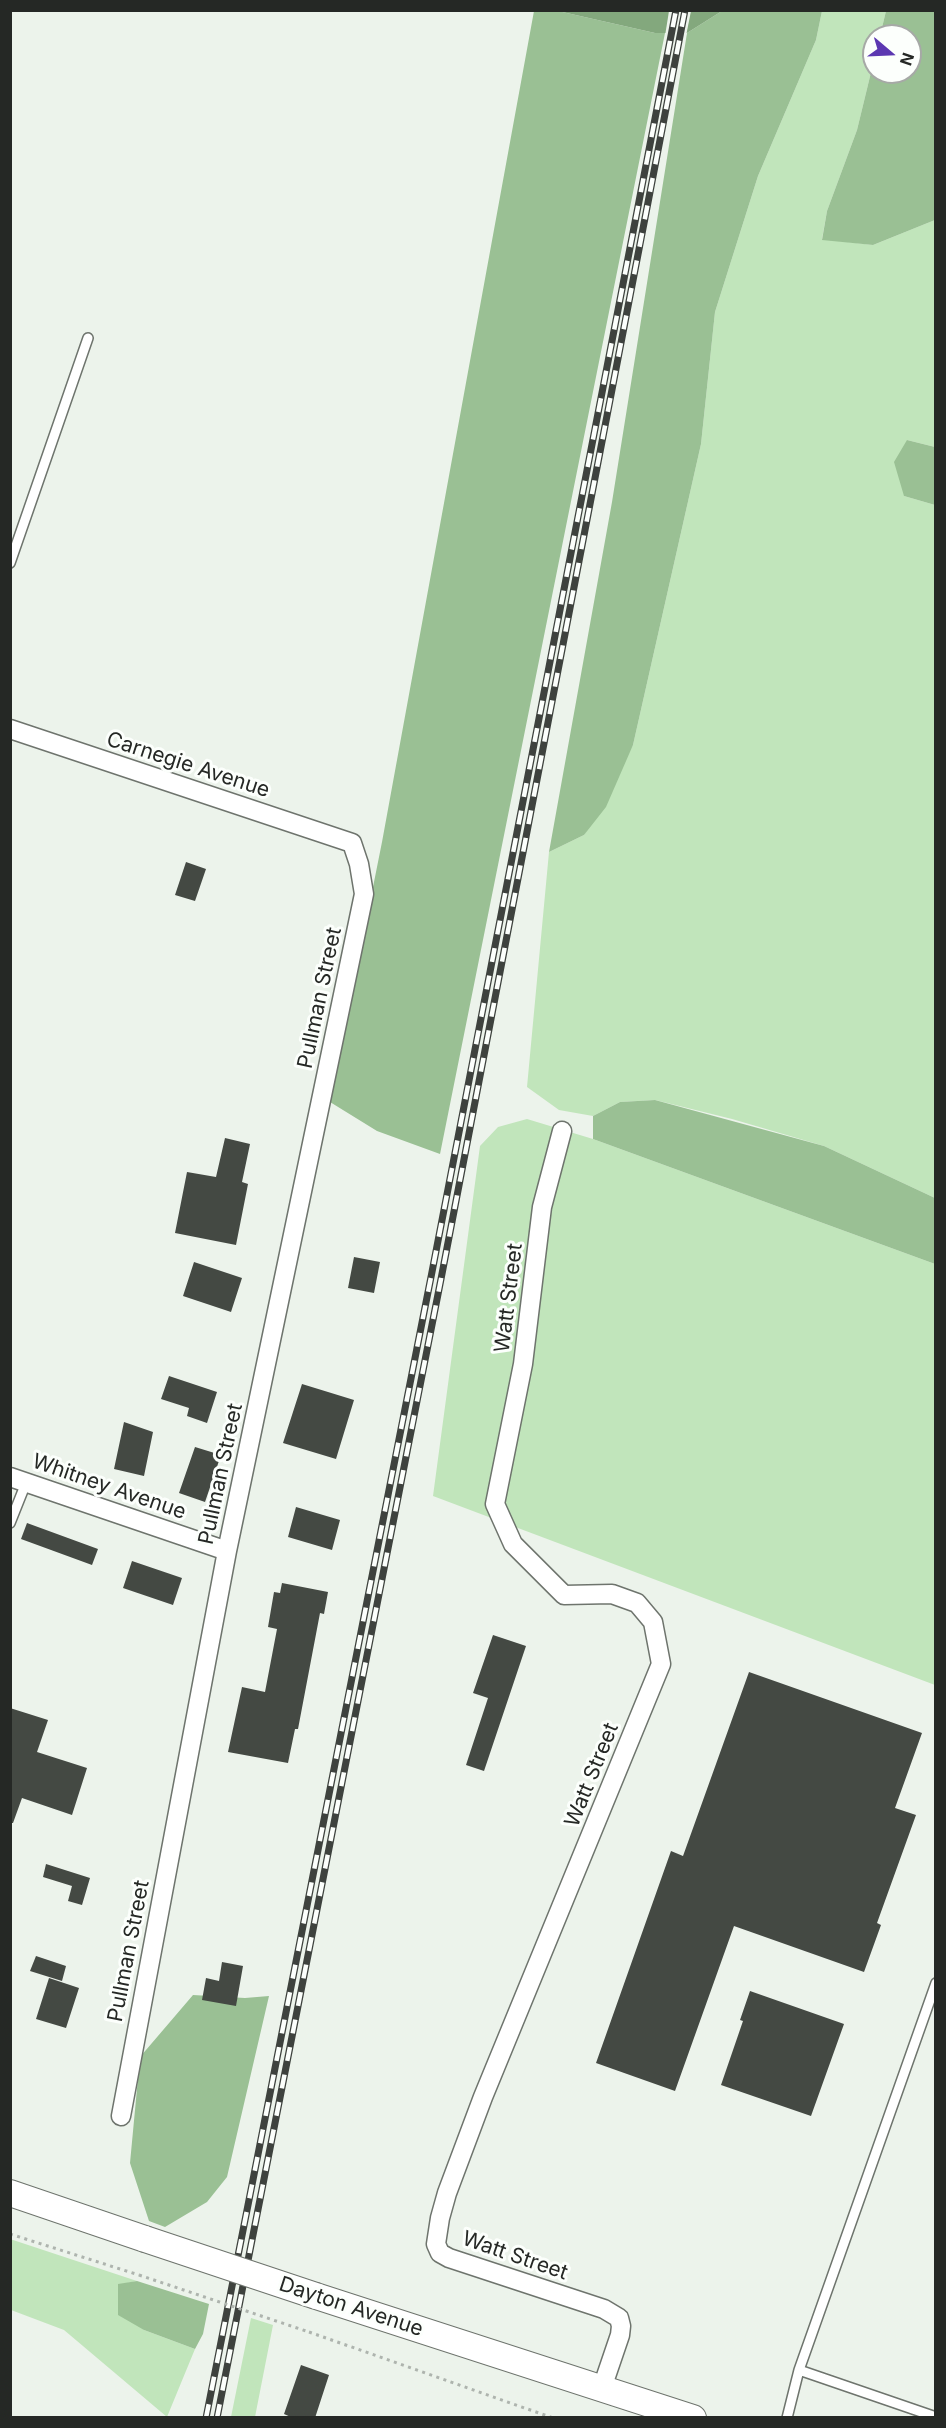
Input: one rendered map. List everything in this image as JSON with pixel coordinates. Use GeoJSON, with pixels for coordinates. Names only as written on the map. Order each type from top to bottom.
{"type":"FeatureCollection","features":[{"type":"Feature","properties":{"kind":"main road","name":"Dayton Avenue"},"geometry":{"type":"LineString","coordinates":[[10,2193],[316,2296],[602,2388],[649,2411],[693,2418]]}},
{"type":"Feature","properties":{"kind":"street","name":"Carnegie Avenue"},"geometry":{"type":"LineString","coordinates":[[10,729],[352,843]]}},
{"type":"Feature","properties":{"kind":"street","name":"Pullman Street"},"geometry":{"type":"LineString","coordinates":[[121,2116],[227,1551],[364,894],[359,864],[352,843]]}},
{"type":"Feature","properties":{"kind":"street","name":"Watt Street"},"geometry":{"type":"LineString","coordinates":[[562,1131],[542,1207],[523,1364],[495,1504],[513,1544],[564,1595],[612,1594],[637,1603],[653,1622],[661,1664],[483,2097],[447,2193],[436,2244],[440,2253],[449,2258],[604,2309],[619,2318],[620,2335],[602,2388]]}},
{"type":"Feature","properties":{"kind":"street","name":"Whitney Avenue"},"geometry":{"type":"LineString","coordinates":[[18,1480],[227,1551]]}},
{"type":"Feature","properties":{"kind":"lane"},"geometry":{"type":"LineString","coordinates":[[10,563],[88,338]]}},
{"type":"Feature","properties":{"kind":"lane"},"geometry":{"type":"LineString","coordinates":[[10,1523],[18,1480]]}},
{"type":"Feature","properties":{"kind":"lane"},"geometry":{"type":"LineString","coordinates":[[787,2418],[800,2370],[936,1983]]}},
{"type":"Feature","properties":{"kind":"lane"},"geometry":{"type":"LineString","coordinates":[[800,2370],[936,2417]]}},
{"type":"Feature","properties":{"kind":"path"},"geometry":{"type":"LineString","coordinates":[[10,2234],[309,2332],[553,2418]]}},
{"type":"Feature","properties":{"kind":"shaded area"},"geometry":{"type":"Polygon","coordinates":[[[534,11],[558,11],[655,33],[665,33],[440,1154],[377,1131],[330,1102],[382,842],[534,11]]]}},
{"type":"Feature","properties":{"kind":"shaded area"},"geometry":{"type":"Polygon","coordinates":[[[558,11],[722,11],[687,33],[655,33],[558,11]]]}},
{"type":"Feature","properties":{"kind":"shaded area"},"geometry":{"type":"Polygon","coordinates":[[[722,11],[822,11],[816,40],[758,176],[715,312],[701,444],[633,745],[606,807],[584,835],[549,852],[612,502],[687,33],[722,11]]]}},
{"type":"Feature","properties":{"kind":"shaded area"},"geometry":{"type":"Polygon","coordinates":[[[822,11],[886,11],[883,24],[862,24],[862,84],[868,84],[857,130],[827,211],[822,239],[873,245],[935,220],[935,447],[907,440],[904,496],[935,505],[935,1198],[824,1146],[732,1119],[655,1100],[620,1102],[593,1116],[559,1110],[527,1087],[549,852],[584,835],[633,745],[701,444],[715,312],[758,176],[816,40],[822,11]]]}},
{"type":"Feature","properties":{"kind":"shaded area"},"geometry":{"type":"Polygon","coordinates":[[[886,11],[935,11],[935,220],[873,245],[822,240],[827,211],[857,130],[868,84],[922,84],[922,24],[883,24],[886,11]]]}},
{"type":"Feature","properties":{"kind":"shaded area"},"geometry":{"type":"Polygon","coordinates":[[[907,440],[935,447],[935,505],[904,496],[894,462],[907,440]]]}},
{"type":"Feature","properties":{"kind":"shaded area"},"geometry":{"type":"Polygon","coordinates":[[[655,1100],[824,1146],[935,1198],[935,1264],[593,1139],[593,1116],[620,1102],[655,1100]]]}},
{"type":"Feature","properties":{"kind":"shaded area"},"geometry":{"type":"Polygon","coordinates":[[[527,1119],[593,1139],[935,1264],[935,1685],[433,1496],[480,1146],[498,1127],[527,1119]]]}},
{"type":"Feature","properties":{"kind":"shaded area"},"geometry":{"type":"Polygon","coordinates":[[[193,1995],[245,1998],[269,1996],[227,2177],[207,2202],[165,2227],[149,2221],[130,2163],[140,2057],[193,1995]]]}},
{"type":"Feature","properties":{"kind":"shaded area"},"geometry":{"type":"Polygon","coordinates":[[[10,2239],[137,2281],[118,2285],[144,2330],[195,2349],[167,2417],[64,2330],[11,2310],[10,2239]]]}},
{"type":"Feature","properties":{"kind":"shaded area"},"geometry":{"type":"Polygon","coordinates":[[[137,2281],[209,2304],[203,2334],[195,2349],[144,2330],[118,2315],[118,2284],[137,2281]]]}},
{"type":"Feature","properties":{"kind":"shaded area"},"geometry":{"type":"Polygon","coordinates":[[[251,2318],[273,2325],[255,2417],[231,2417],[251,2318]]]}},
{"type":"Feature","properties":{"kind":"pier"},"geometry":{"type":"Polygon","coordinates":[[[669,11],[691,11],[686,36],[665,36],[669,11]]]}},
{"type":"Feature","properties":{"kind":"building"},"geometry":{"type":"Polygon","coordinates":[[[186,862],[206,869],[195,901],[175,895],[186,862]]]}},
{"type":"Feature","properties":{"kind":"building"},"geometry":{"type":"Polygon","coordinates":[[[225,1138],[250,1144],[242,1182],[248,1184],[236,1245],[175,1233],[187,1172],[216,1177],[225,1138]]]}},
{"type":"Feature","properties":{"kind":"building"},"geometry":{"type":"Polygon","coordinates":[[[354,1257],[380,1262],[374,1293],[348,1288],[354,1257]]]}},
{"type":"Feature","properties":{"kind":"building"},"geometry":{"type":"Polygon","coordinates":[[[194,1262],[242,1278],[231,1312],[183,1296],[194,1262]]]}},
{"type":"Feature","properties":{"kind":"building"},"geometry":{"type":"Polygon","coordinates":[[[169,1376],[217,1392],[207,1423],[187,1416],[189,1408],[161,1399],[169,1376]]]}},
{"type":"Feature","properties":{"kind":"building"},"geometry":{"type":"Polygon","coordinates":[[[302,1384],[354,1400],[336,1459],[283,1443],[302,1384]]]}},
{"type":"Feature","properties":{"kind":"building"},"geometry":{"type":"Polygon","coordinates":[[[124,1422],[153,1432],[144,1476],[114,1469],[124,1422]]]}},
{"type":"Feature","properties":{"kind":"building"},"geometry":{"type":"Polygon","coordinates":[[[195,1447],[221,1455],[205,1502],[179,1493],[195,1447]]]}},
{"type":"Feature","properties":{"kind":"building"},"geometry":{"type":"Polygon","coordinates":[[[296,1507],[340,1520],[332,1550],[288,1537],[296,1507]]]}},
{"type":"Feature","properties":{"kind":"building"},"geometry":{"type":"Polygon","coordinates":[[[27,1523],[98,1549],[92,1565],[21,1539],[27,1523]]]}},
{"type":"Feature","properties":{"kind":"building"},"geometry":{"type":"Polygon","coordinates":[[[132,1561],[182,1578],[173,1605],[123,1588],[132,1561]]]}},
{"type":"Feature","properties":{"kind":"building"},"geometry":{"type":"Polygon","coordinates":[[[282,1583],[328,1592],[324,1614],[320,1613],[298,1729],[295,1729],[288,1763],[228,1752],[242,1687],[265,1692],[277,1629],[268,1627],[274,1592],[280,1593],[282,1583]]]}},
{"type":"Feature","properties":{"kind":"building"},"geometry":{"type":"Polygon","coordinates":[[[493,1635],[526,1646],[484,1771],[466,1765],[488,1698],[473,1693],[493,1635]]]}},
{"type":"Feature","properties":{"kind":"building"},"geometry":{"type":"Polygon","coordinates":[[[749,1672],[922,1733],[895,1808],[916,1815],[877,1923],[881,1925],[864,1972],[734,1926],[675,2091],[596,2063],[671,1851],[683,1856],[749,1672]]]}},
{"type":"Feature","properties":{"kind":"building"},"geometry":{"type":"Polygon","coordinates":[[[10,1708],[48,1720],[37,1752],[87,1768],[72,1815],[22,1798],[13,1823],[10,1823],[10,1708]]]}},
{"type":"Feature","properties":{"kind":"building"},"geometry":{"type":"Polygon","coordinates":[[[46,1864],[90,1878],[82,1905],[68,1901],[72,1886],[43,1877],[46,1864]]]}},
{"type":"Feature","properties":{"kind":"building"},"geometry":{"type":"Polygon","coordinates":[[[36,1956],[66,1966],[62,1981],[30,1971],[36,1956]]]}},
{"type":"Feature","properties":{"kind":"building"},"geometry":{"type":"Polygon","coordinates":[[[222,1962],[243,1966],[236,2006],[202,2000],[206,1978],[219,1981],[222,1962]]]}},
{"type":"Feature","properties":{"kind":"building"},"geometry":{"type":"Polygon","coordinates":[[[49,1978],[79,1988],[66,2028],[36,2019],[49,1978]]]}},
{"type":"Feature","properties":{"kind":"building"},"geometry":{"type":"Polygon","coordinates":[[[750,1991],[844,2024],[811,2116],[721,2085],[743,2021],[740,2020],[750,1991]]]}},
{"type":"Feature","properties":{"kind":"building"},"geometry":{"type":"Polygon","coordinates":[[[301,2365],[329,2375],[315,2418],[293,2418],[284,2414],[301,2365]]]}},
{"type":"Feature","properties":{"kind":"railway"},"geometry":{"type":"LineString","coordinates":[[206,2418],[431,1277],[676,10]]}},
{"type":"Feature","properties":{"kind":"railway"},"geometry":{"type":"LineString","coordinates":[[217,2418],[441,1279],[685,10]]}}]}
